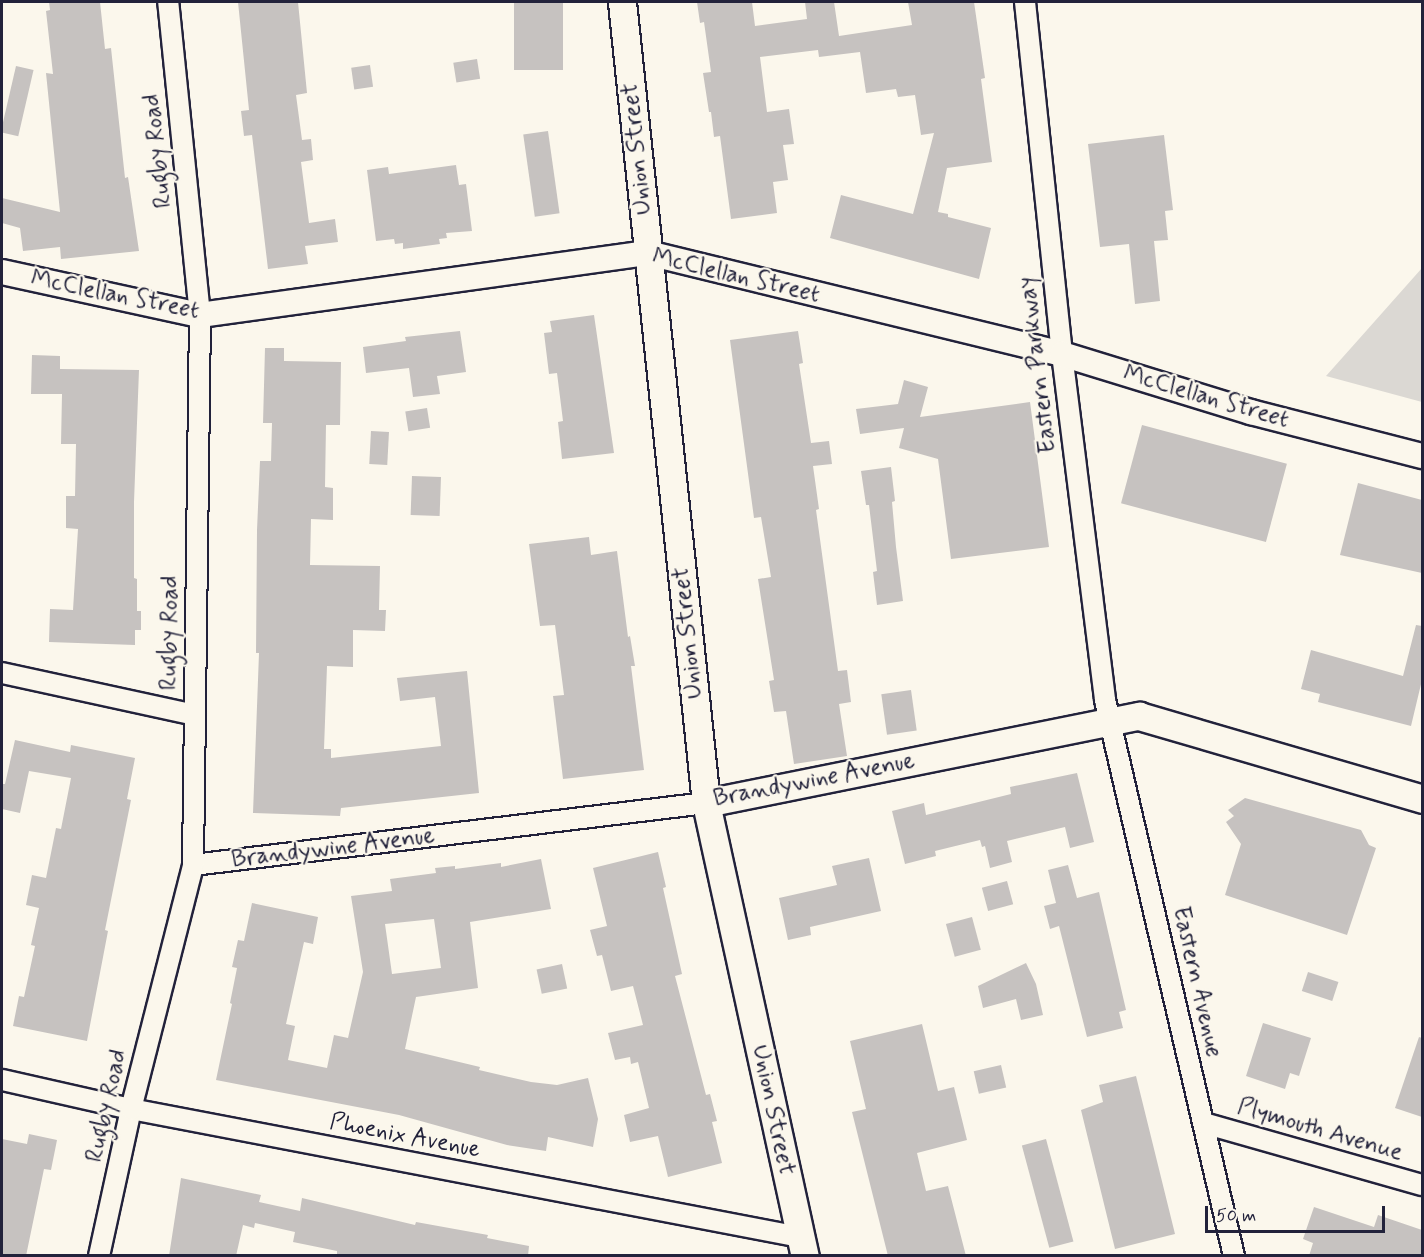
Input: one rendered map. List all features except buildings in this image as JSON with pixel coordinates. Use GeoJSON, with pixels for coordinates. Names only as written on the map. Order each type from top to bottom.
{"type":"FeatureCollection","features":[{"type":"Feature","properties":{"kind":"main road","name":"Union Street"},"geometry":{"type":"LineString","coordinates":[[622,2],[706,803],[803,1246]]}},
{"type":"Feature","properties":{"kind":"main road","name":"Brandywine Avenue"},"geometry":{"type":"LineString","coordinates":[[706,803],[1139,716],[1422,799]]}},
{"type":"Feature","properties":{"kind":"street","name":"Rugby Road"},"geometry":{"type":"LineString","coordinates":[[99,1256],[131,1109],[193,865],[200,315],[168,2]]}},
{"type":"Feature","properties":{"kind":"street","name":"Eastern Parkway"},"geometry":{"type":"LineString","coordinates":[[1025,2],[1062,354],[1110,721]]}},
{"type":"Feature","properties":{"kind":"street","name":"McClellan Street"},"geometry":{"type":"LineString","coordinates":[[2,272],[200,315],[648,254],[1062,354],[1251,412],[1422,456]]}},
{"type":"Feature","properties":{"kind":"street"},"geometry":{"type":"LineString","coordinates":[[2,673],[194,715]]}},
{"type":"Feature","properties":{"kind":"street","name":"Eastern Avenue"},"geometry":{"type":"LineString","coordinates":[[1110,721],[1234,1256]]}},
{"type":"Feature","properties":{"kind":"street","name":"Brandywine Avenue"},"geometry":{"type":"LineString","coordinates":[[193,865],[706,803]]}},
{"type":"Feature","properties":{"kind":"street","name":"Phoenix Avenue"},"geometry":{"type":"LineString","coordinates":[[2,1080],[131,1109],[803,1246]]}},
{"type":"Feature","properties":{"kind":"street","name":"Plymouth Avenue"},"geometry":{"type":"LineString","coordinates":[[1204,1123],[1422,1185]]}},
{"type":"Feature","properties":{"kind":"shaded area"},"geometry":{"type":"Polygon","coordinates":[[[1422,268],[1422,402],[1326,376],[1359,339],[1422,268]]]}}]}
